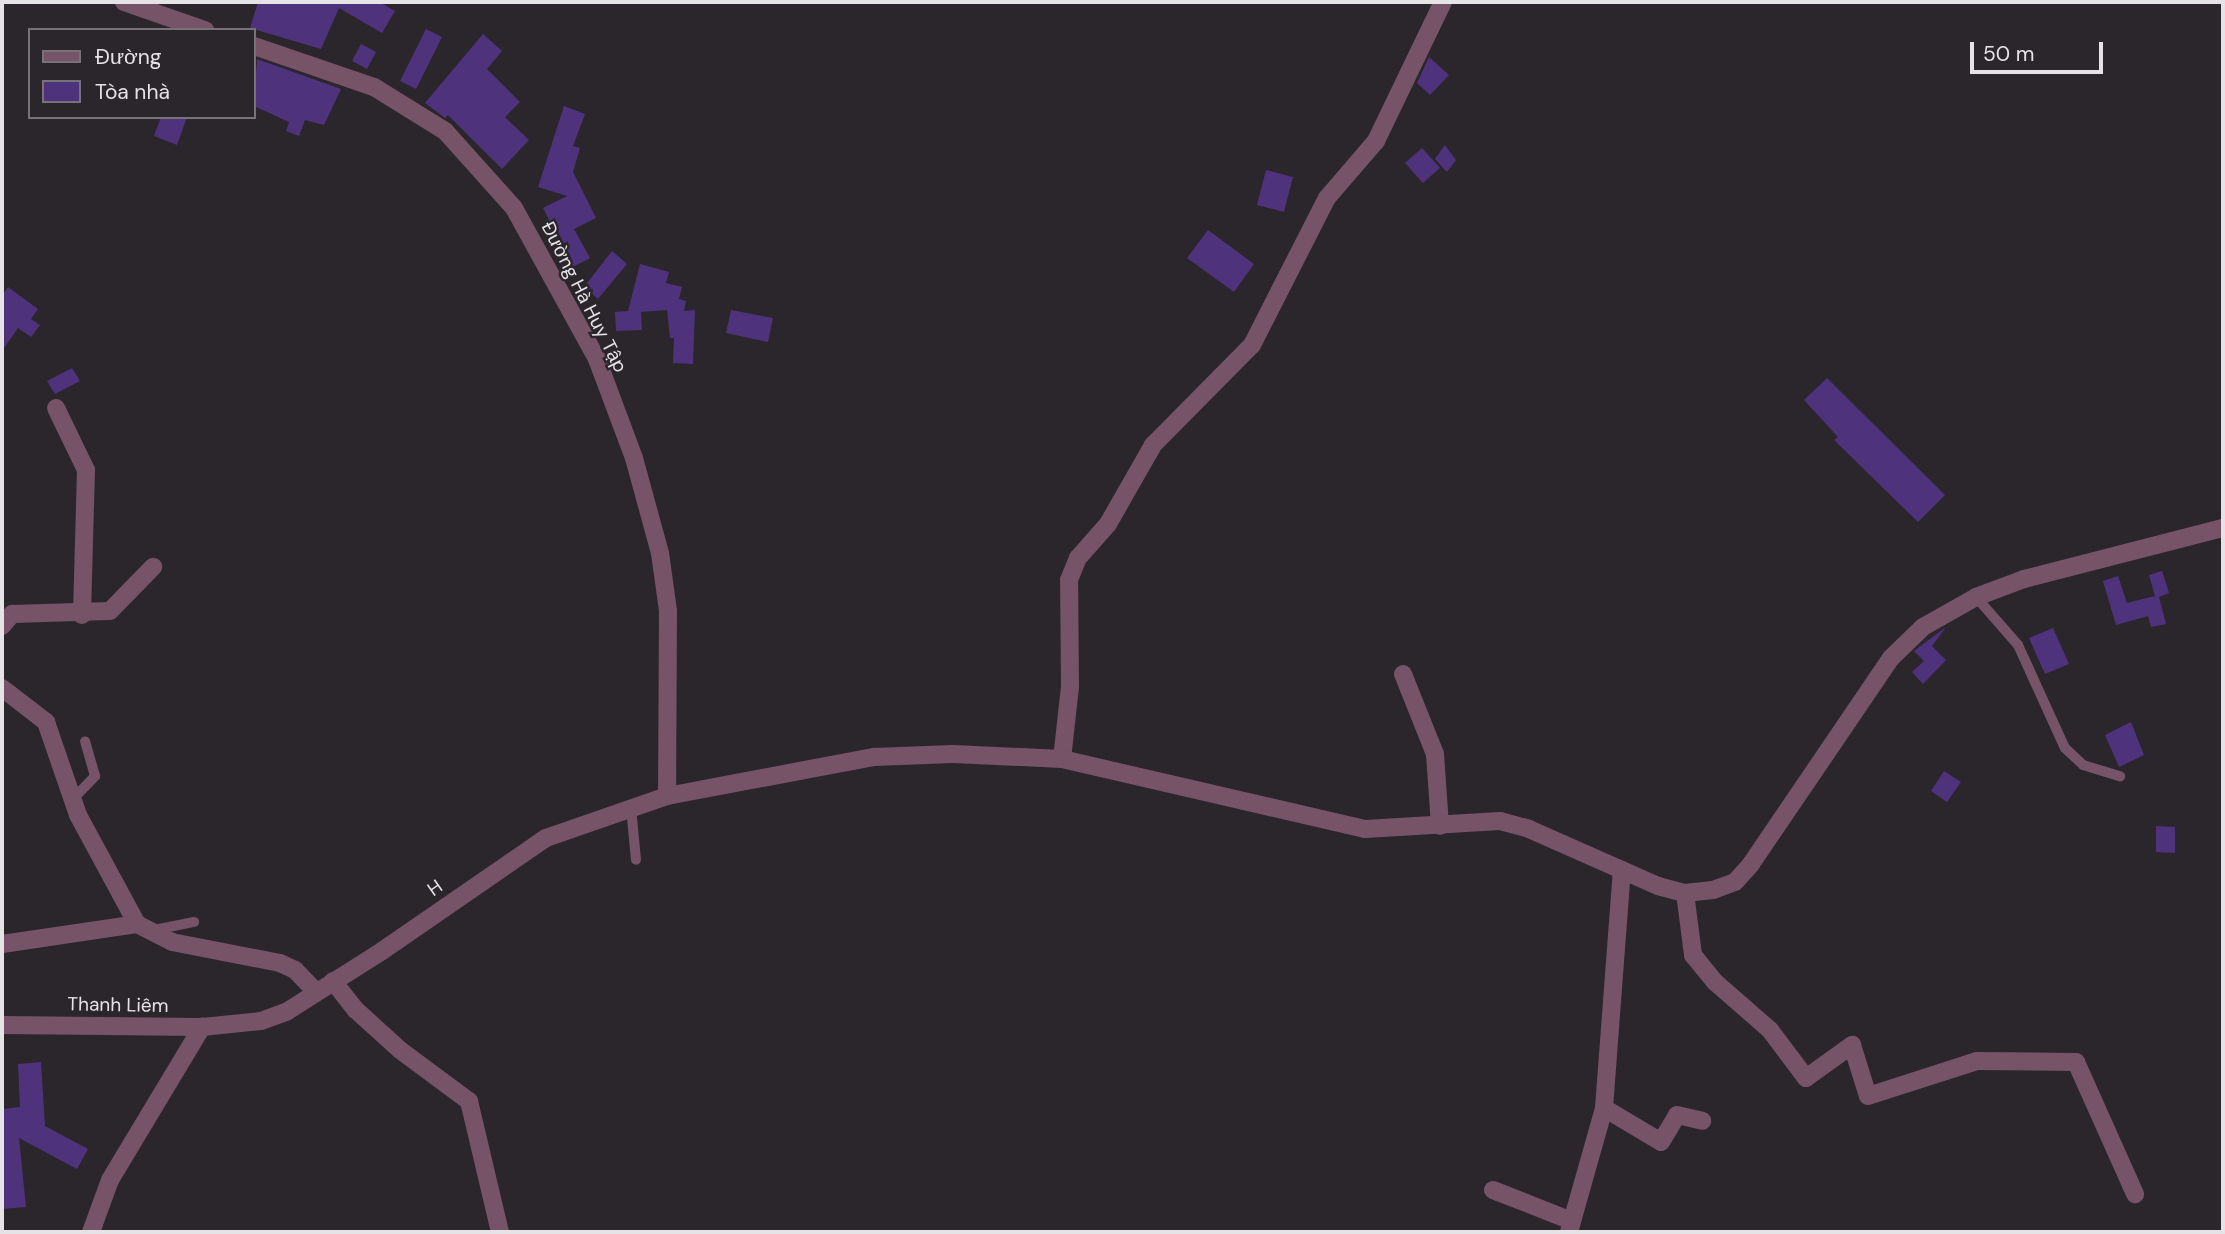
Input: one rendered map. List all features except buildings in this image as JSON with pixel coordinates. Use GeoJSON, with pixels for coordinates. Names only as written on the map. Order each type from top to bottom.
{"type":"FeatureCollection","features":[{"type":"Feature","properties":{"kind":"street"},"geometry":{"type":"LineString","coordinates":[[124,2],[199,28]]}},
{"type":"Feature","properties":{"kind":"street"},"geometry":{"type":"LineString","coordinates":[[1062,759],[1070,686],[1069,580],[1074,565],[1108,524],[1153,445],[1252,345],[1327,198],[1376,141],[1443,2]]}},
{"type":"Feature","properties":{"kind":"street","name":"Đường Hà Huy Tập"},"geometry":{"type":"LineString","coordinates":[[256,47],[374,87],[445,131],[514,208],[597,359],[634,458],[660,553],[668,611],[667,796]]}},
{"type":"Feature","properties":{"kind":"street"},"geometry":{"type":"LineString","coordinates":[[56,408],[86,470],[82,615]]}},
{"type":"Feature","properties":{"kind":"street"},"geometry":{"type":"LineString","coordinates":[[2136,1194],[2076,1062],[1977,1061],[1868,1096],[1852,1045],[1806,1078],[1770,1030],[1715,982],[1693,955],[1685,893],[1735,882],[1891,658],[1923,627],[1976,597],[2024,579],[2223,528]]}},
{"type":"Feature","properties":{"kind":"street"},"geometry":{"type":"LineString","coordinates":[[2,626],[12,614],[82,615],[110,611],[153,567]]}},
{"type":"Feature","properties":{"kind":"street"},"geometry":{"type":"LineString","coordinates":[[1403,674],[1435,754],[1440,827]]}},
{"type":"Feature","properties":{"kind":"street"},"geometry":{"type":"LineString","coordinates":[[2,688],[46,722],[73,799],[142,928]]}},
{"type":"Feature","properties":{"kind":"street","name":"H"},"geometry":{"type":"LineString","coordinates":[[234,1025],[286,1012],[546,838],[667,796],[874,757],[953,754],[1062,759],[1364,829],[1440,827],[1500,821],[1685,893]]}},
{"type":"Feature","properties":{"kind":"street"},"geometry":{"type":"LineString","coordinates":[[1493,1190],[1570,1226],[1604,1108],[1622,870]]}},
{"type":"Feature","properties":{"kind":"street"},"geometry":{"type":"LineString","coordinates":[[2,944],[142,928],[172,942],[280,963],[295,970],[316,992]]}},
{"type":"Feature","properties":{"kind":"street"},"geometry":{"type":"LineString","coordinates":[[333,981],[376,1029],[469,1101],[500,1232]]}},
{"type":"Feature","properties":{"kind":"street","name":"Thanh Liêm"},"geometry":{"type":"LineString","coordinates":[[2,1025],[234,1025]]}},
{"type":"Feature","properties":{"kind":"street"},"geometry":{"type":"LineString","coordinates":[[91,1232],[110,1181],[202,1027]]}},
{"type":"Feature","properties":{"kind":"street"},"geometry":{"type":"LineString","coordinates":[[1604,1108],[1661,1142],[1677,1115],[1702,1121]]}},
{"type":"Feature","properties":{"kind":"lane"},"geometry":{"type":"LineString","coordinates":[[1976,597],[2018,645],[2065,748],[2083,765],[2120,776]]}},
{"type":"Feature","properties":{"kind":"lane"},"geometry":{"type":"LineString","coordinates":[[73,799],[95,776],[85,741]]}},
{"type":"Feature","properties":{"kind":"lane"},"geometry":{"type":"LineString","coordinates":[[631,807],[636,859]]}},
{"type":"Feature","properties":{"kind":"lane"},"geometry":{"type":"LineString","coordinates":[[142,928],[194,922]]}}]}
